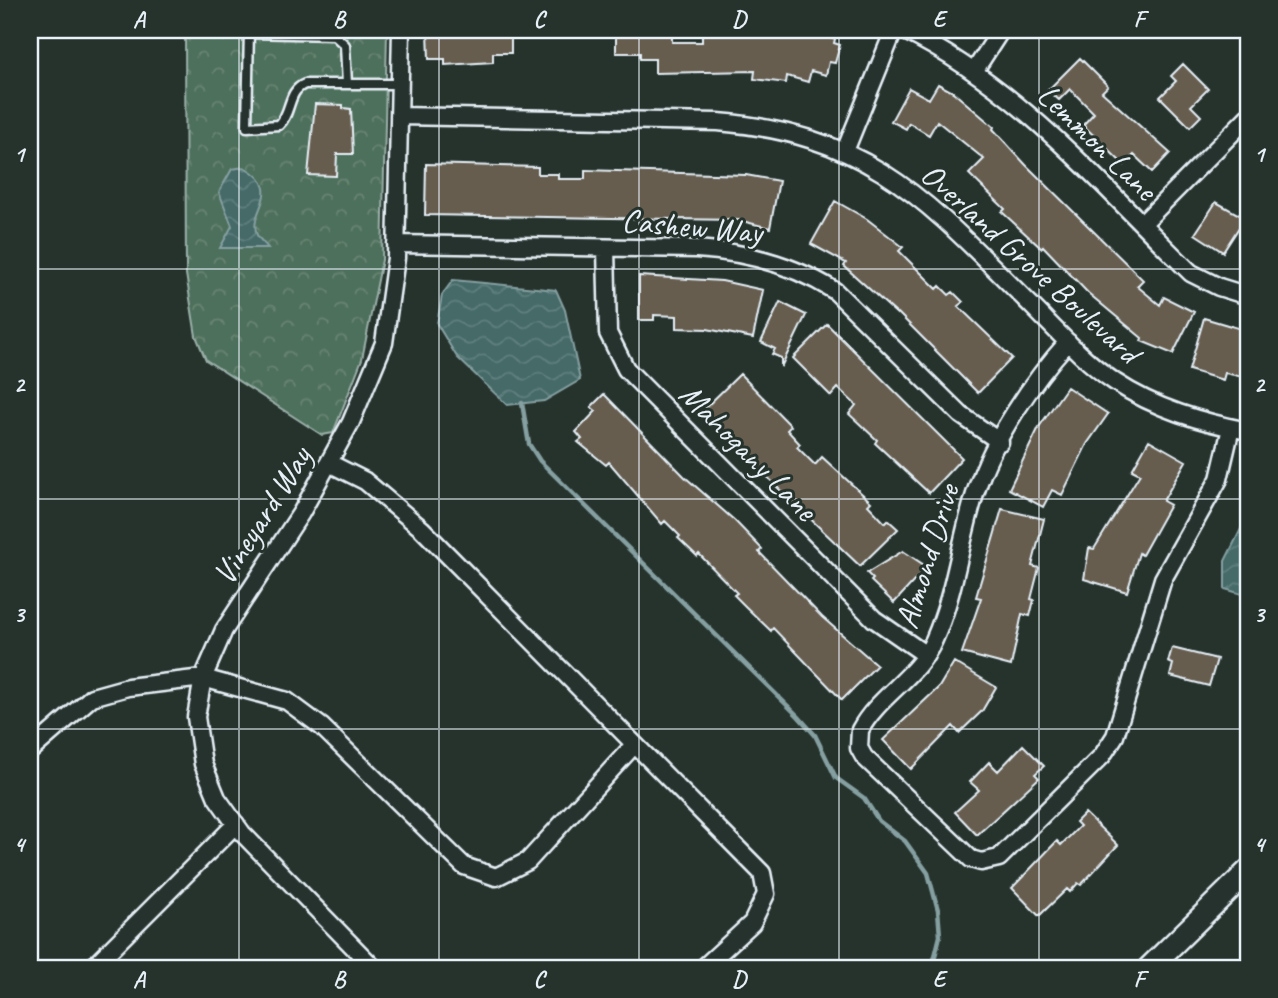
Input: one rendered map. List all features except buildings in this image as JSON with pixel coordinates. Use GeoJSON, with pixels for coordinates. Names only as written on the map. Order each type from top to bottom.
{"type":"FeatureCollection","features":[{"type":"Feature","properties":{"kind":"main road"},"geometry":{"type":"LineString","coordinates":[[1149,968],[1248,871]]}},
{"type":"Feature","properties":{"kind":"street","name":"Vineyard Way"},"geometry":{"type":"LineString","coordinates":[[371,967],[236,824],[217,798],[203,764],[196,718],[203,678],[224,630],[301,513],[329,463],[351,422],[384,343],[396,244],[401,30]]}},
{"type":"Feature","properties":{"kind":"street"},"geometry":{"type":"LineString","coordinates":[[845,151],[894,30]]}},
{"type":"Feature","properties":{"kind":"street","name":"Lemmon Lane"},"geometry":{"type":"LineString","coordinates":[[903,30],[975,70],[1014,100],[1191,272],[1219,287],[1248,296]]}},
{"type":"Feature","properties":{"kind":"street"},"geometry":{"type":"LineString","coordinates":[[975,70],[1001,30]]}},
{"type":"Feature","properties":{"kind":"street","name":"Overland Grove Boulevard"},"geometry":{"type":"LineString","coordinates":[[399,116],[718,122],[780,131],[845,151],[895,178],[933,208],[1068,342],[1115,381],[1149,401],[1189,418],[1248,431]]}},
{"type":"Feature","properties":{"kind":"street"},"geometry":{"type":"LineString","coordinates":[[1142,224],[1248,117]]}},
{"type":"Feature","properties":{"kind":"street","name":"Cashew Way"},"geometry":{"type":"LineString","coordinates":[[396,244],[606,248],[745,254],[769,260],[817,280],[851,305],[972,424],[1000,442]]}},
{"type":"Feature","properties":{"kind":"street","name":"Mahogany Lane"},"geometry":{"type":"LineString","coordinates":[[606,248],[608,333],[626,369],[874,620],[926,655]]}},
{"type":"Feature","properties":{"kind":"street","name":"Almond Drive"},"geometry":{"type":"LineString","coordinates":[[1068,342],[1031,384],[981,478],[942,618],[926,655],[864,722],[858,740],[864,757],[963,854],[981,862],[999,858],[1102,756],[1119,726],[1163,579],[1219,480],[1231,428]]}},
{"type":"Feature","properties":{"kind":"street"},"geometry":{"type":"LineString","coordinates":[[329,463],[365,481],[422,529],[633,746],[762,873],[766,894],[752,923],[703,968]]}},
{"type":"Feature","properties":{"kind":"street"},"geometry":{"type":"LineString","coordinates":[[30,751],[92,697],[128,688],[203,678],[287,701],[322,727],[464,866],[496,877],[528,861],[633,746]]}},
{"type":"Feature","properties":{"kind":"street"},"geometry":{"type":"LineString","coordinates":[[92,968],[236,824]]}},
{"type":"Feature","properties":{"kind":"lane"},"geometry":{"type":"LineString","coordinates":[[347,84],[345,45],[334,35],[249,32],[247,127],[279,125],[286,119],[297,87],[400,84]]}},
{"type":"Feature","properties":{"kind":"green space"},"geometry":{"type":"Polygon","coordinates":[[[185,30],[387,30],[382,260],[362,359],[333,433],[322,435],[206,360],[196,336],[186,274],[185,30]]]}},
{"type":"Feature","properties":{"kind":"water"},"geometry":{"type":"Polygon","coordinates":[[[244,167],[263,184],[263,201],[255,226],[257,235],[268,248],[220,248],[232,226],[219,192],[232,169],[244,167]]]}},
{"type":"Feature","properties":{"kind":"water"},"geometry":{"type":"Polygon","coordinates":[[[453,280],[556,290],[565,310],[580,380],[544,401],[507,405],[457,357],[437,324],[442,295],[453,280]]]}},
{"type":"Feature","properties":{"kind":"water"},"geometry":{"type":"Polygon","coordinates":[[[1248,515],[1248,596],[1225,589],[1225,561],[1248,515]]]}},
{"type":"Feature","properties":{"kind":"waterway"},"geometry":{"type":"LineString","coordinates":[[522,403],[529,444],[540,461],[798,716],[815,735],[836,778],[864,798],[879,821],[905,841],[928,873],[938,910],[940,936],[932,968]]}}]}
